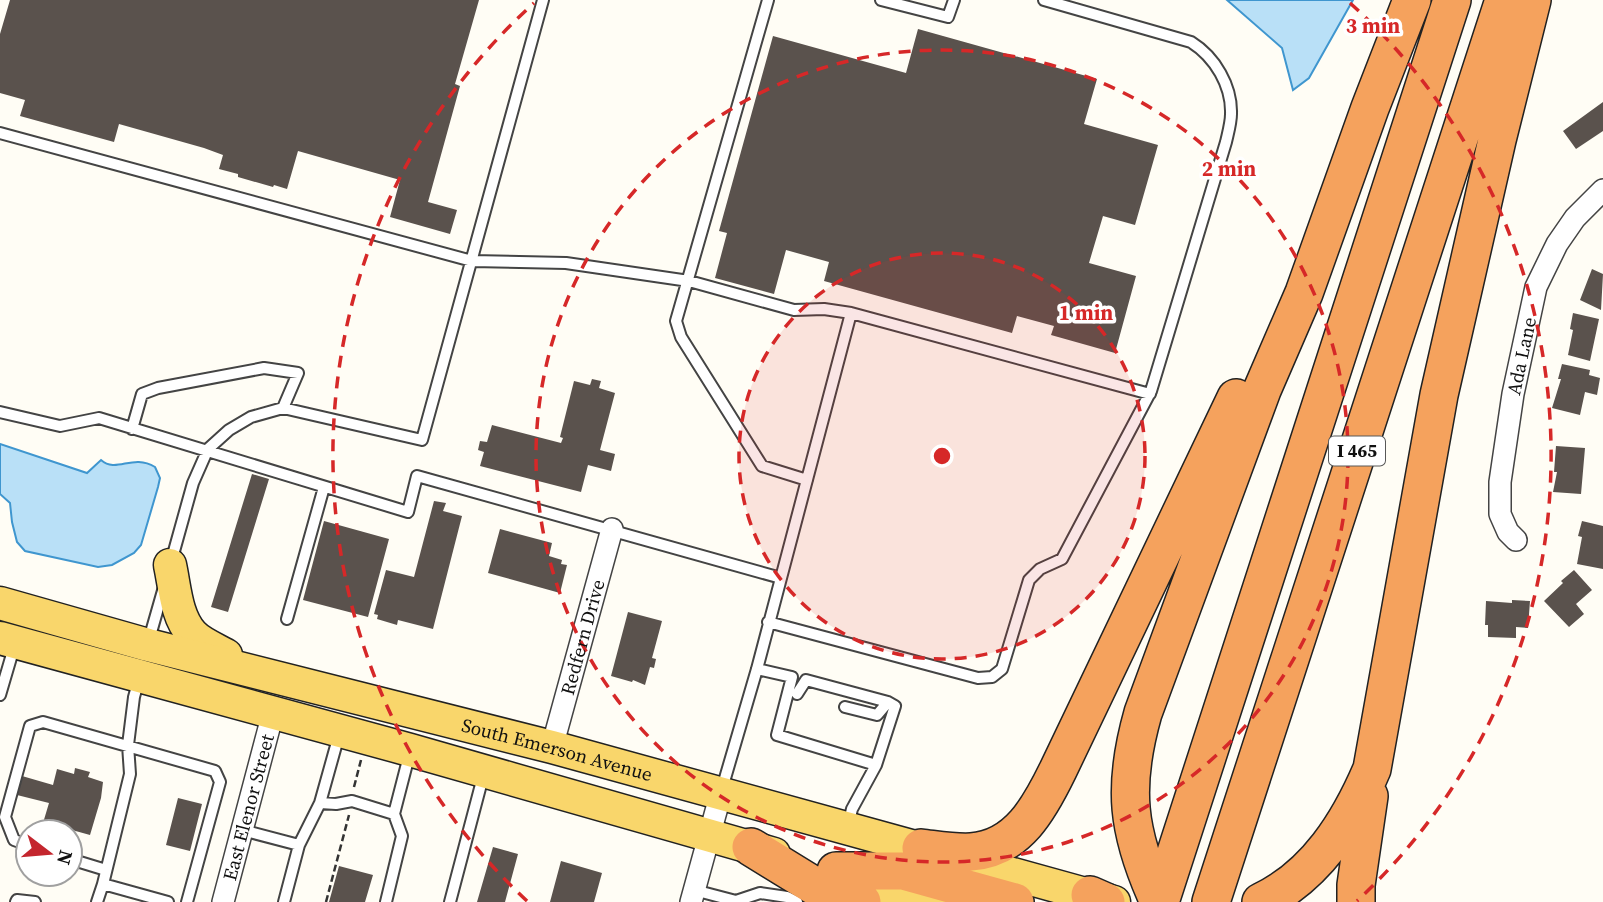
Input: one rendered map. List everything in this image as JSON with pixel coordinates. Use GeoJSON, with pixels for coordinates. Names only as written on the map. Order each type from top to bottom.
{"type":"FeatureCollection","features":[{"type":"Feature","properties":{"kind":"highway"},"geometry":{"type":"LineString","coordinates":[[1159,902],[1137,849],[1132,824],[1130,770],[1143,713],[1262,390],[1304,293],[1412,0]]}},
{"type":"Feature","properties":{"kind":"highway","name":"I 465"},"geometry":{"type":"LineString","coordinates":[[1159,902],[1452,0]]}},
{"type":"Feature","properties":{"kind":"highway","name":"I 465"},"geometry":{"type":"LineString","coordinates":[[1211,902],[1504,0]]}},
{"type":"Feature","properties":{"kind":"highway"},"geometry":{"type":"LineString","coordinates":[[1356,902],[1372,769],[1442,382],[1532,0]]}},
{"type":"Feature","properties":{"kind":"highway"},"geometry":{"type":"LineString","coordinates":[[922,848],[973,852],[1001,844],[1033,817],[1238,394],[1330,187],[1370,108]]}},
{"type":"Feature","properties":{"kind":"highway"},"geometry":{"type":"LineString","coordinates":[[1264,900],[1309,868],[1335,839],[1359,800],[1372,769]]}},
{"type":"Feature","properties":{"kind":"highway"},"geometry":{"type":"LineString","coordinates":[[751,847],[808,889],[862,902]]}},
{"type":"Feature","properties":{"kind":"highway"},"geometry":{"type":"LineString","coordinates":[[808,889],[903,871],[1015,902]]}},
{"type":"Feature","properties":{"kind":"main road"},"geometry":{"type":"LineString","coordinates":[[170,565],[184,624],[194,636],[251,670]]}},
{"type":"Feature","properties":{"kind":"main road","name":"South Emerson Avenue"},"geometry":{"type":"LineString","coordinates":[[0,603],[351,743],[410,750],[751,847]]}},
{"type":"Feature","properties":{"kind":"main road","name":"South Emerson Avenue"},"geometry":{"type":"LineString","coordinates":[[8,641],[144,660],[251,670],[552,747],[1103,900]]}},
{"type":"Feature","properties":{"kind":"main road"},"geometry":{"type":"LineString","coordinates":[[808,889],[933,902]]}},
{"type":"Feature","properties":{"kind":"street","name":"Ada Lane"},"geometry":{"type":"LineString","coordinates":[[1516,540],[1508,532],[1500,514],[1500,482],[1513,394],[1536,287],[1557,244],[1585,207],[1603,190]]}},
{"type":"Feature","properties":{"kind":"street","name":"Redfern Drive"},"geometry":{"type":"LineString","coordinates":[[552,747],[612,529]]}},
{"type":"Feature","properties":{"kind":"street","name":"East Elenor Street"},"geometry":{"type":"LineString","coordinates":[[223,902],[273,713]]}},
{"type":"Feature","properties":{"kind":"street"},"geometry":{"type":"LineString","coordinates":[[692,896],[721,793]]}},
{"type":"Feature","properties":{"kind":"lane"},"geometry":{"type":"LineString","coordinates":[[97,902],[130,774],[128,745],[134,697],[193,483],[207,452],[229,430],[251,417],[283,408],[422,440],[543,0]]}},
{"type":"Feature","properties":{"kind":"lane"},"geometry":{"type":"LineString","coordinates":[[768,0],[677,321],[681,337],[762,466],[807,480]]}},
{"type":"Feature","properties":{"kind":"lane"},"geometry":{"type":"LineString","coordinates":[[881,0],[948,18],[954,0]]}},
{"type":"Feature","properties":{"kind":"lane"},"geometry":{"type":"LineString","coordinates":[[768,622],[978,678],[992,677],[1002,669],[1029,580],[1040,569],[1062,559],[1150,394],[1226,142],[1231,114],[1229,92],[1211,60],[1191,42],[1044,0]]}},
{"type":"Feature","properties":{"kind":"lane"},"geometry":{"type":"LineString","coordinates":[[0,133],[471,261],[566,263],[689,281],[793,310],[824,309],[851,313],[1150,394]]}},
{"type":"Feature","properties":{"kind":"lane"},"geometry":{"type":"LineString","coordinates":[[721,793],[757,669],[851,313]]}},
{"type":"Feature","properties":{"kind":"lane"},"geometry":{"type":"LineString","coordinates":[[132,429],[142,394],[158,388],[264,368],[298,373],[283,408]]}},
{"type":"Feature","properties":{"kind":"lane"},"geometry":{"type":"LineString","coordinates":[[0,412],[60,426],[99,418],[408,512],[418,476],[781,578]]}},
{"type":"Feature","properties":{"kind":"lane"},"geometry":{"type":"LineString","coordinates":[[287,619],[324,487]]}},
{"type":"Feature","properties":{"kind":"lane"},"geometry":{"type":"LineString","coordinates":[[0,695],[8,641]]}},
{"type":"Feature","properties":{"kind":"lane"},"geometry":{"type":"LineString","coordinates":[[757,669],[792,677],[793,693]]}},
{"type":"Feature","properties":{"kind":"lane"},"geometry":{"type":"LineString","coordinates":[[848,828],[852,809],[876,765],[895,706],[806,680],[793,693],[776,735],[876,765]]}},
{"type":"Feature","properties":{"kind":"lane"},"geometry":{"type":"LineString","coordinates":[[793,693],[809,697]]}},
{"type":"Feature","properties":{"kind":"lane"},"geometry":{"type":"LineString","coordinates":[[845,707],[877,715],[888,702]]}},
{"type":"Feature","properties":{"kind":"lane"},"geometry":{"type":"LineString","coordinates":[[14,840],[5,817],[30,726],[43,722],[215,771],[220,782],[187,902]]}},
{"type":"Feature","properties":{"kind":"lane"},"geometry":{"type":"LineString","coordinates":[[284,902],[299,845],[351,743]]}},
{"type":"Feature","properties":{"kind":"lane"},"geometry":{"type":"LineString","coordinates":[[386,902],[401,836],[394,814],[410,750]]}},
{"type":"Feature","properties":{"kind":"lane"},"geometry":{"type":"LineString","coordinates":[[450,902],[484,773]]}},
{"type":"Feature","properties":{"kind":"lane"},"geometry":{"type":"LineString","coordinates":[[320,803],[352,801],[394,814]]}},
{"type":"Feature","properties":{"kind":"lane"},"geometry":{"type":"LineString","coordinates":[[242,830],[299,845]]}},
{"type":"Feature","properties":{"kind":"lane"},"geometry":{"type":"LineString","coordinates":[[84,863],[106,870]]}},
{"type":"Feature","properties":{"kind":"lane"},"geometry":{"type":"LineString","coordinates":[[103,884],[168,902]]}},
{"type":"Feature","properties":{"kind":"lane"},"geometry":{"type":"LineString","coordinates":[[692,896],[736,901],[760,893],[808,889]]}},
{"type":"Feature","properties":{"kind":"lane"},"geometry":{"type":"LineString","coordinates":[[16,902],[35,902]]}},
{"type":"Feature","properties":{"kind":"path"},"geometry":{"type":"LineString","coordinates":[[326,902],[352,801],[351,743]]}},
{"type":"Feature","properties":{"kind":"water"},"geometry":{"type":"Polygon","coordinates":[[[1227,0],[1353,0],[1309,78],[1293,90],[1282,48],[1227,0]]]}},
{"type":"Feature","properties":{"kind":"water"},"geometry":{"type":"Polygon","coordinates":[[[0,444],[87,473],[101,460],[113,465],[139,462],[155,467],[160,478],[141,545],[134,553],[112,565],[98,567],[25,551],[17,542],[10,503],[0,494],[0,444]]]}},
{"type":"Feature","properties":{"kind":"building"},"geometry":{"type":"Polygon","coordinates":[[[10,0],[479,0],[455,84],[460,86],[428,202],[457,210],[450,234],[390,217],[400,180],[298,151],[287,189],[238,177],[238,174],[219,169],[223,155],[119,124],[114,142],[20,116],[25,100],[0,93],[0,34],[10,0]]]}},
{"type":"Feature","properties":{"kind":"building"},"geometry":{"type":"Polygon","coordinates":[[[918,29],[1097,79],[1084,124],[1158,145],[1135,225],[1103,216],[1089,263],[1136,276],[1115,353],[1051,335],[1054,326],[1017,316],[1012,333],[824,281],[829,262],[786,250],[774,294],[715,278],[727,233],[719,231],[773,36],[906,73],[918,29]]]}},
{"type":"Feature","properties":{"kind":"building"},"geometry":{"type":"Polygon","coordinates":[[[1603,102],[1603,131],[1576,149],[1563,131],[1603,102]]]}},
{"type":"Feature","properties":{"kind":"building"},"geometry":{"type":"Polygon","coordinates":[[[1592,269],[1603,274],[1601,310],[1580,300],[1592,269]]]}},
{"type":"Feature","properties":{"kind":"building"},"geometry":{"type":"Polygon","coordinates":[[[1573,313],[1599,319],[1590,361],[1568,355],[1573,313]]]}},
{"type":"Feature","properties":{"kind":"building"},"geometry":{"type":"Polygon","coordinates":[[[1562,364],[1590,370],[1589,375],[1600,378],[1597,395],[1585,392],[1580,415],[1552,408],[1561,379],[1558,379],[1562,364]]]}},
{"type":"Feature","properties":{"kind":"building"},"geometry":{"type":"Polygon","coordinates":[[[592,379],[601,381],[599,388],[615,393],[600,450],[615,454],[611,471],[588,465],[581,492],[480,466],[484,452],[478,450],[480,441],[487,442],[492,425],[561,443],[563,438],[560,437],[574,381],[590,385],[592,379]]]}},
{"type":"Feature","properties":{"kind":"building"},"geometry":{"type":"Polygon","coordinates":[[[1556,446],[1585,448],[1581,494],[1553,492],[1557,472],[1554,472],[1556,446]]]}},
{"type":"Feature","properties":{"kind":"building"},"geometry":{"type":"Polygon","coordinates":[[[252,474],[269,479],[228,612],[211,607],[252,474]]]}},
{"type":"Feature","properties":{"kind":"building"},"geometry":{"type":"Polygon","coordinates":[[[434,501],[446,503],[443,511],[462,516],[433,629],[398,620],[397,625],[377,619],[378,615],[374,614],[386,570],[414,577],[434,501]]]}},
{"type":"Feature","properties":{"kind":"building"},"geometry":{"type":"Polygon","coordinates":[[[324,521],[389,539],[368,617],[303,600],[324,521]]]}},
{"type":"Feature","properties":{"kind":"building"},"geometry":{"type":"Polygon","coordinates":[[[1582,521],[1603,526],[1603,569],[1577,564],[1582,537],[1578,536],[1582,521]]]}},
{"type":"Feature","properties":{"kind":"building"},"geometry":{"type":"Polygon","coordinates":[[[500,529],[552,543],[549,556],[562,560],[561,564],[567,565],[560,593],[488,573],[500,529]]]}},
{"type":"Feature","properties":{"kind":"building"},"geometry":{"type":"Polygon","coordinates":[[[1574,570],[1592,590],[1576,604],[1584,614],[1569,627],[1544,601],[1574,570]]]}},
{"type":"Feature","properties":{"kind":"building"},"geometry":{"type":"Polygon","coordinates":[[[1512,600],[1530,601],[1528,628],[1516,627],[1516,638],[1488,637],[1488,625],[1485,625],[1486,601],[1512,603],[1512,600]]]}},
{"type":"Feature","properties":{"kind":"building"},"geometry":{"type":"Polygon","coordinates":[[[628,612],[662,621],[652,658],[656,659],[654,668],[650,667],[645,685],[611,676],[628,612]]]}},
{"type":"Feature","properties":{"kind":"building"},"geometry":{"type":"Polygon","coordinates":[[[75,768],[90,772],[88,777],[103,782],[90,835],[84,833],[84,818],[44,818],[49,803],[17,795],[22,776],[53,785],[57,769],[74,774],[75,768]]]}},
{"type":"Feature","properties":{"kind":"building"},"geometry":{"type":"Polygon","coordinates":[[[178,798],[202,804],[190,851],[166,845],[178,798]]]}},
{"type":"Feature","properties":{"kind":"building"},"geometry":{"type":"Polygon","coordinates":[[[493,847],[518,854],[505,902],[477,902],[493,847]]]}},
{"type":"Feature","properties":{"kind":"building"},"geometry":{"type":"Polygon","coordinates":[[[561,861],[602,873],[594,902],[550,902],[561,861]]]}},
{"type":"Feature","properties":{"kind":"building"},"geometry":{"type":"Polygon","coordinates":[[[339,866],[373,875],[365,902],[329,902],[339,866]]]}}]}
